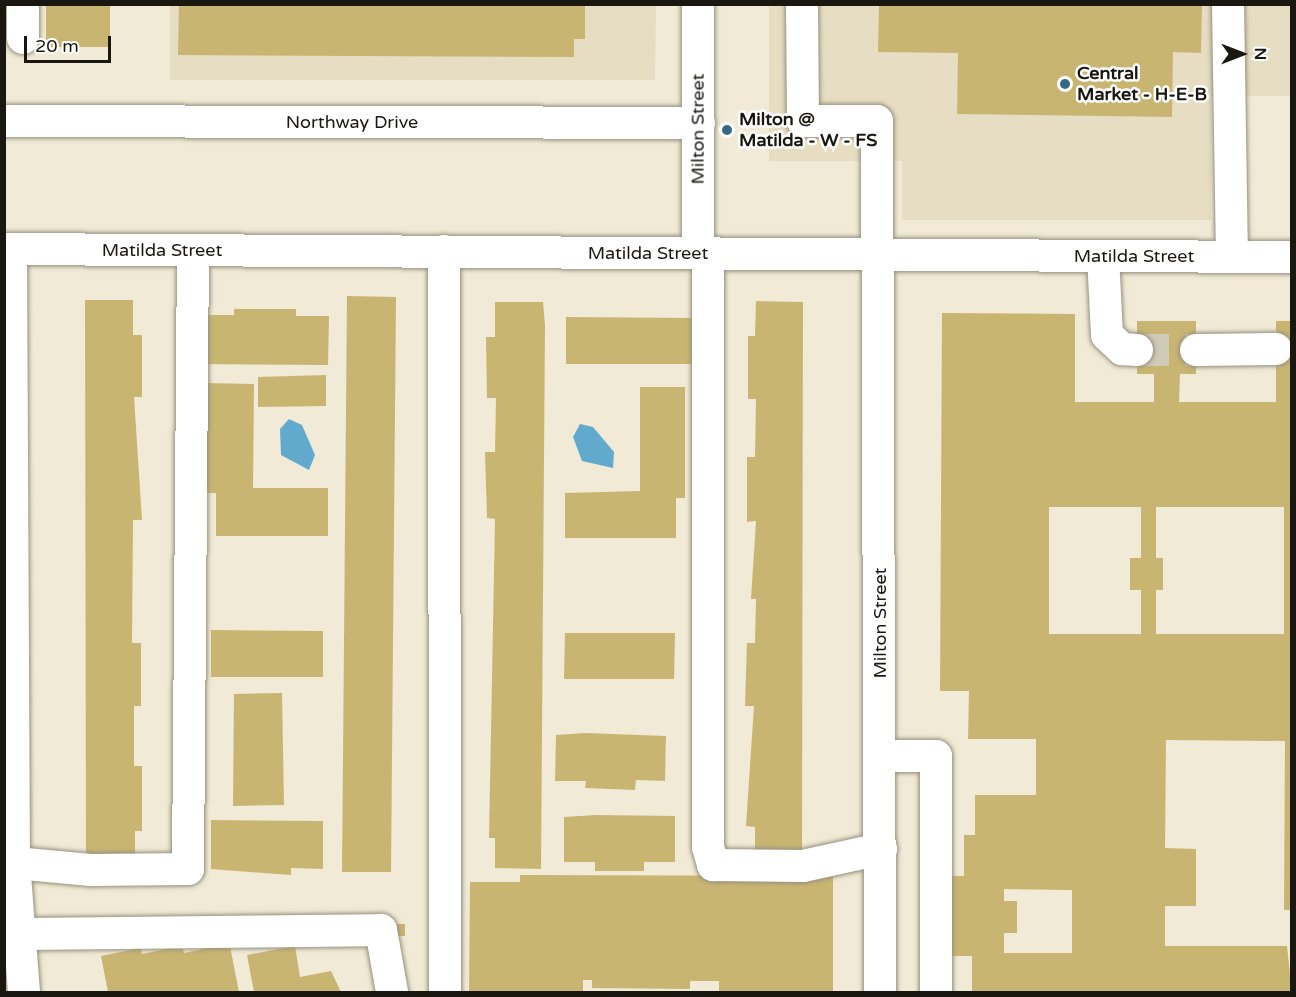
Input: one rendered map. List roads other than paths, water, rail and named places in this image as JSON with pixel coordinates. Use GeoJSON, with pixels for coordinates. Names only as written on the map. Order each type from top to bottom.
{"type":"FeatureCollection","features":[{"type":"Feature","properties":{"kind":"street"},"geometry":{"type":"LineString","coordinates":[[23,4],[23,38]]}},
{"type":"Feature","properties":{"kind":"street","name":"Milton Street"},"geometry":{"type":"LineString","coordinates":[[698,4],[703,253],[708,847],[714,865],[803,866],[880,849]]}},
{"type":"Feature","properties":{"kind":"street","name":"Milton Street"},"geometry":{"type":"LineString","coordinates":[[802,4],[803,121],[877,121],[881,756],[880,993]]}},
{"type":"Feature","properties":{"kind":"street"},"geometry":{"type":"LineString","coordinates":[[1228,4],[1232,257]]}},
{"type":"Feature","properties":{"kind":"street","name":"Northway Drive"},"geometry":{"type":"LineString","coordinates":[[4,121],[699,123]]}},
{"type":"Feature","properties":{"kind":"street"},"geometry":{"type":"LineString","coordinates":[[8,249],[9,862],[14,943],[24,993]]}},
{"type":"Feature","properties":{"kind":"street","name":"Matilda Street"},"geometry":{"type":"LineString","coordinates":[[8,249],[1292,257]]}},
{"type":"Feature","properties":{"kind":"street"},"geometry":{"type":"LineString","coordinates":[[9,862],[90,870],[188,869],[193,250]]}},
{"type":"Feature","properties":{"kind":"street"},"geometry":{"type":"LineString","coordinates":[[444,251],[445,993]]}},
{"type":"Feature","properties":{"kind":"street"},"geometry":{"type":"LineString","coordinates":[[1103,256],[1107,335],[1122,349],[1137,350]]}},
{"type":"Feature","properties":{"kind":"street"},"geometry":{"type":"LineString","coordinates":[[1196,350],[1276,349]]}},
{"type":"Feature","properties":{"kind":"street"},"geometry":{"type":"LineString","coordinates":[[881,756],[936,756],[936,993]]}},
{"type":"Feature","properties":{"kind":"street"},"geometry":{"type":"LineString","coordinates":[[14,943],[381,930],[392,993]]}},
{"type":"Feature","properties":{"kind":"water"},"geometry":{"type":"Polygon","coordinates":[[[289,419],[302,425],[315,455],[309,470],[281,455],[280,429],[289,419]]]}},
{"type":"Feature","properties":{"kind":"water"},"geometry":{"type":"Polygon","coordinates":[[[580,424],[593,427],[614,452],[613,468],[582,461],[573,437],[580,424]]]}},
{"type":"Feature","properties":{"kind":"tunnel"},"geometry":{"type":"LineString","coordinates":[[1137,350],[1196,350]]}},
{"type":"Feature","properties":{"kind":"place","name":"Central Market - H-E-B"},"geometry":{"type":"Point","coordinates":[1065,84]}},
{"type":"Feature","properties":{"kind":"place","name":"Milton @ Matilda - W - FS"},"geometry":{"type":"Point","coordinates":[727,130]}}]}
